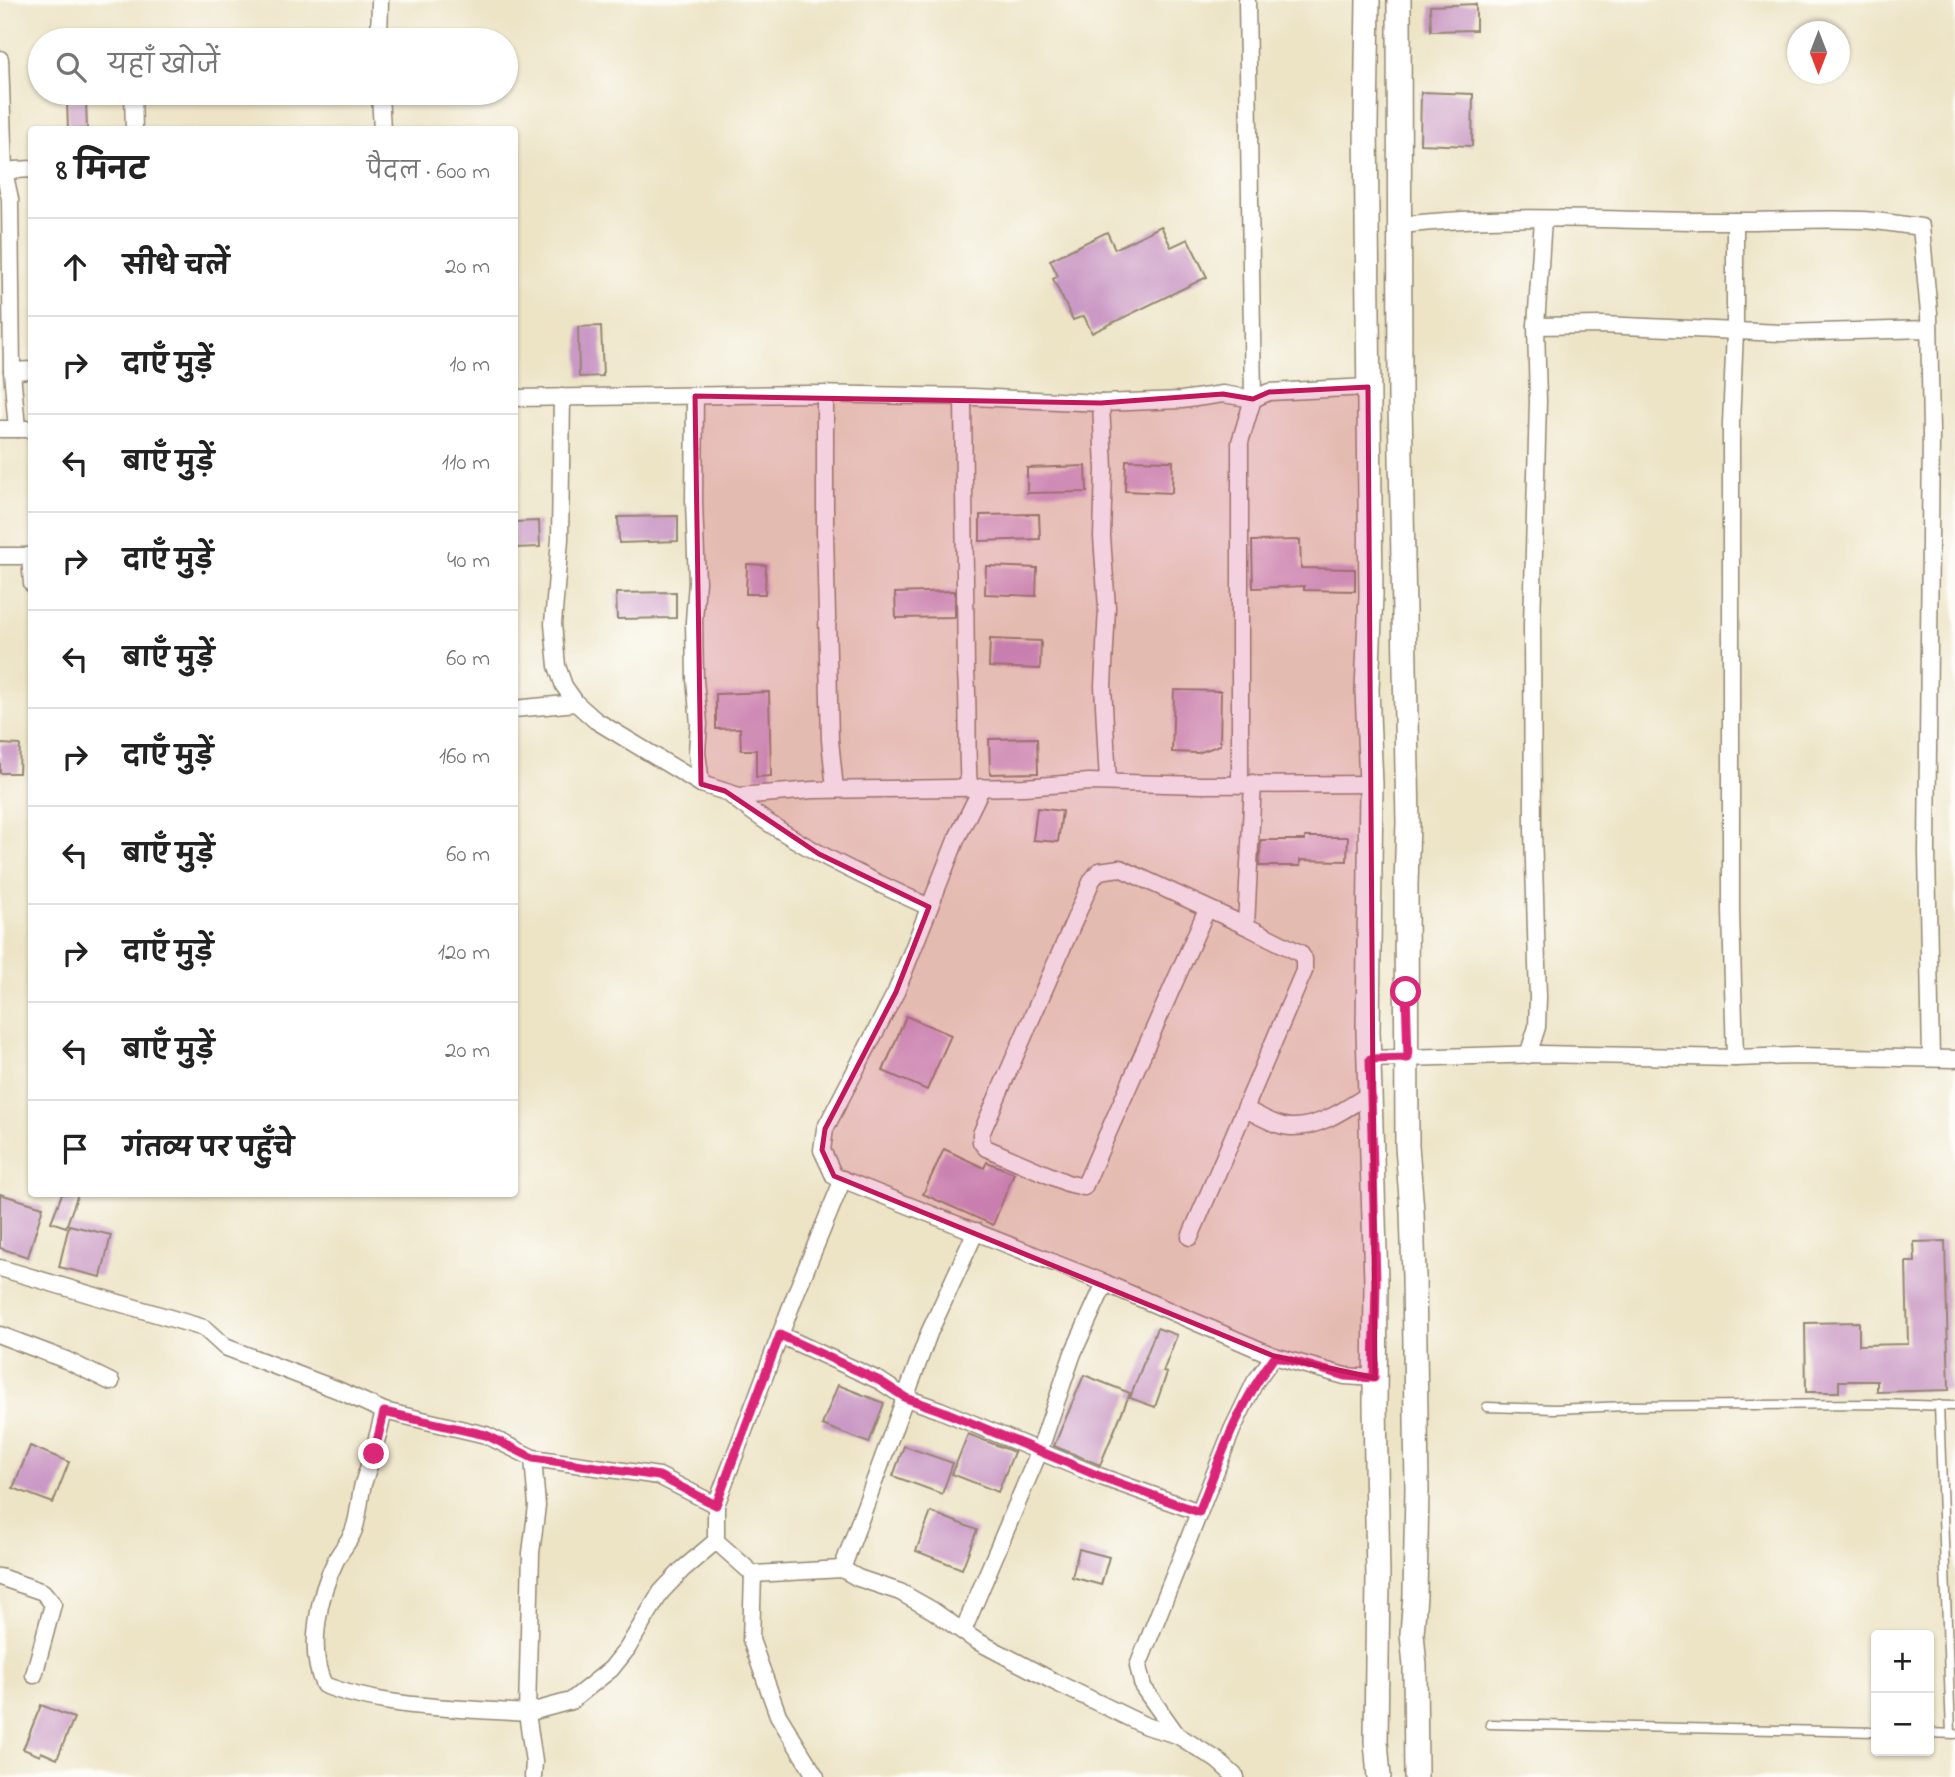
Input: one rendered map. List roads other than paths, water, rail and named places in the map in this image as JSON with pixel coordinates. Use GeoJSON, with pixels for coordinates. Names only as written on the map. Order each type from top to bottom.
{"type":"FeatureCollection","features":[{"type":"Feature","properties":{"kind":"street"},"geometry":{"type":"LineString","coordinates":[[379,28],[380,0]]}},
{"type":"Feature","properties":{"kind":"street"},"geometry":{"type":"LineString","coordinates":[[1246,926],[1247,783],[1240,442],[1253,399],[1247,0]]}},
{"type":"Feature","properties":{"kind":"street"},"geometry":{"type":"LineString","coordinates":[[1368,0],[1366,279],[1371,595],[1367,690],[1371,784],[1368,876],[1376,1282],[1374,1378],[1379,1777]]}},
{"type":"Feature","properties":{"kind":"street"},"geometry":{"type":"LineString","coordinates":[[1399,0],[1400,403],[1408,823],[1407,1146],[1412,1211],[1417,1488],[1412,1634],[1415,1666],[1416,1777]]}},
{"type":"Feature","properties":{"kind":"street"},"geometry":{"type":"LineString","coordinates":[[0,60],[2,171],[9,199],[12,371],[24,429],[0,429]]}},
{"type":"Feature","properties":{"kind":"street"},"geometry":{"type":"LineString","coordinates":[[133,105],[134,126]]}},
{"type":"Feature","properties":{"kind":"street"},"geometry":{"type":"LineString","coordinates":[[381,105],[382,126]]}},
{"type":"Feature","properties":{"kind":"street"},"geometry":{"type":"LineString","coordinates":[[2,171],[28,169]]}},
{"type":"Feature","properties":{"kind":"street"},"geometry":{"type":"LineString","coordinates":[[1528,1055],[1537,1027],[1538,998],[1532,626],[1538,401],[1536,326],[1543,219]]}},
{"type":"Feature","properties":{"kind":"street"},"geometry":{"type":"LineString","coordinates":[[1401,225],[1441,220],[1865,220],[1921,227],[1929,329],[1931,433],[1927,852],[1931,1058]]}},
{"type":"Feature","properties":{"kind":"street"},"geometry":{"type":"LineString","coordinates":[[1735,221],[1735,332],[1731,423],[1731,911],[1735,1058]]}},
{"type":"Feature","properties":{"kind":"street"},"geometry":{"type":"LineString","coordinates":[[1536,326],[1602,324],[1735,332],[1929,329]]}},
{"type":"Feature","properties":{"kind":"street"},"geometry":{"type":"LineString","coordinates":[[12,371],[28,370]]}},
{"type":"Feature","properties":{"kind":"street"},"geometry":{"type":"LineString","coordinates":[[518,398],[825,394],[1101,403],[1182,400],[1223,394],[1253,399],[1269,392],[1368,387]]}},
{"type":"Feature","properties":{"kind":"street"},"geometry":{"type":"LineString","coordinates":[[825,394],[830,740],[835,789]]}},
{"type":"Feature","properties":{"kind":"street"},"geometry":{"type":"LineString","coordinates":[[695,396],[694,502],[697,582],[694,621],[699,724],[697,752],[701,784]]}},
{"type":"Feature","properties":{"kind":"street"},"geometry":{"type":"LineString","coordinates":[[562,397],[560,539],[554,624],[556,666],[564,686],[576,703],[595,720],[701,784],[739,796],[835,789],[1108,782],[1202,785],[1371,784]]}},
{"type":"Feature","properties":{"kind":"street"},"geometry":{"type":"LineString","coordinates":[[963,397],[966,673],[969,708],[967,757],[975,787],[896,992],[825,1129],[822,1150],[834,1176],[1105,1283],[1275,1356],[1345,1376],[1374,1378]]}},
{"type":"Feature","properties":{"kind":"street"},"geometry":{"type":"LineString","coordinates":[[1101,403],[1104,469],[1102,537],[1107,608],[1103,686],[1108,782]]}},
{"type":"Feature","properties":{"kind":"street"},"geometry":{"type":"LineString","coordinates":[[0,556],[28,556]]}},
{"type":"Feature","properties":{"kind":"street"},"geometry":{"type":"LineString","coordinates":[[518,709],[576,703]]}},
{"type":"Feature","properties":{"kind":"street"},"geometry":{"type":"LineString","coordinates":[[725,791],[743,806],[818,853],[929,907]]}},
{"type":"Feature","properties":{"kind":"street"},"geometry":{"type":"LineString","coordinates":[[1190,1237],[1304,971],[1304,959],[1300,953],[1246,926],[1120,869],[1100,871],[1092,880],[981,1134],[981,1142],[986,1148],[1067,1183],[1084,1186],[1207,909]]}},
{"type":"Feature","properties":{"kind":"street"},"geometry":{"type":"LineString","coordinates":[[1370,1059],[1528,1055],[1955,1059]]}},
{"type":"Feature","properties":{"kind":"street"},"geometry":{"type":"LineString","coordinates":[[1245,1109],[1292,1127],[1318,1123],[1371,1093]]}},
{"type":"Feature","properties":{"kind":"street"},"geometry":{"type":"LineString","coordinates":[[843,1179],[716,1505],[716,1541],[753,1574],[842,1569],[858,1578],[900,1592],[975,1640],[1146,1726],[1177,1735],[1217,1760],[1236,1777]]}},
{"type":"Feature","properties":{"kind":"street"},"geometry":{"type":"LineString","coordinates":[[842,1569],[929,1333],[976,1231]]}},
{"type":"Feature","properties":{"kind":"street"},"geometry":{"type":"LineString","coordinates":[[0,1268],[204,1328],[225,1347],[338,1390],[384,1412],[486,1435],[533,1458],[659,1476],[716,1505]]}},
{"type":"Feature","properties":{"kind":"street"},"geometry":{"type":"LineString","coordinates":[[963,1631],[1038,1452],[1073,1353],[1105,1283]]}},
{"type":"Feature","properties":{"kind":"street"},"geometry":{"type":"LineString","coordinates":[[0,1335],[66,1360],[111,1382]]}},
{"type":"Feature","properties":{"kind":"street"},"geometry":{"type":"LineString","coordinates":[[780,1335],[880,1381],[906,1398],[1038,1452],[1199,1512]]}},
{"type":"Feature","properties":{"kind":"street"},"geometry":{"type":"LineString","coordinates":[[1177,1735],[1143,1687],[1138,1666],[1232,1430],[1248,1396],[1275,1356]]}},
{"type":"Feature","properties":{"kind":"street"},"geometry":{"type":"LineString","coordinates":[[384,1412],[353,1532],[335,1560],[325,1589],[316,1632],[318,1672],[324,1685],[341,1692],[407,1703],[527,1713],[571,1701],[611,1669],[627,1649],[661,1592],[716,1541]]}},
{"type":"Feature","properties":{"kind":"street"},"geometry":{"type":"LineString","coordinates":[[533,1458],[537,1506],[531,1553],[527,1713],[534,1762],[533,1777]]}},
{"type":"Feature","properties":{"kind":"street"},"geometry":{"type":"LineString","coordinates":[[753,1574],[751,1640],[778,1715],[816,1777]]}},
{"type":"Feature","properties":{"kind":"street"},"geometry":{"type":"LineString","coordinates":[[0,1577],[43,1592],[53,1604],[34,1675]]}},
{"type":"Feature","properties":{"kind":"lane"},"geometry":{"type":"LineString","coordinates":[[1487,1408],[1764,1404],[1955,1406]]}},
{"type":"Feature","properties":{"kind":"lane"},"geometry":{"type":"LineString","coordinates":[[1934,1733],[1953,1733],[1939,1405]]}},
{"type":"Feature","properties":{"kind":"lane"},"geometry":{"type":"LineString","coordinates":[[1490,1724],[1871,1732]]}}]}
